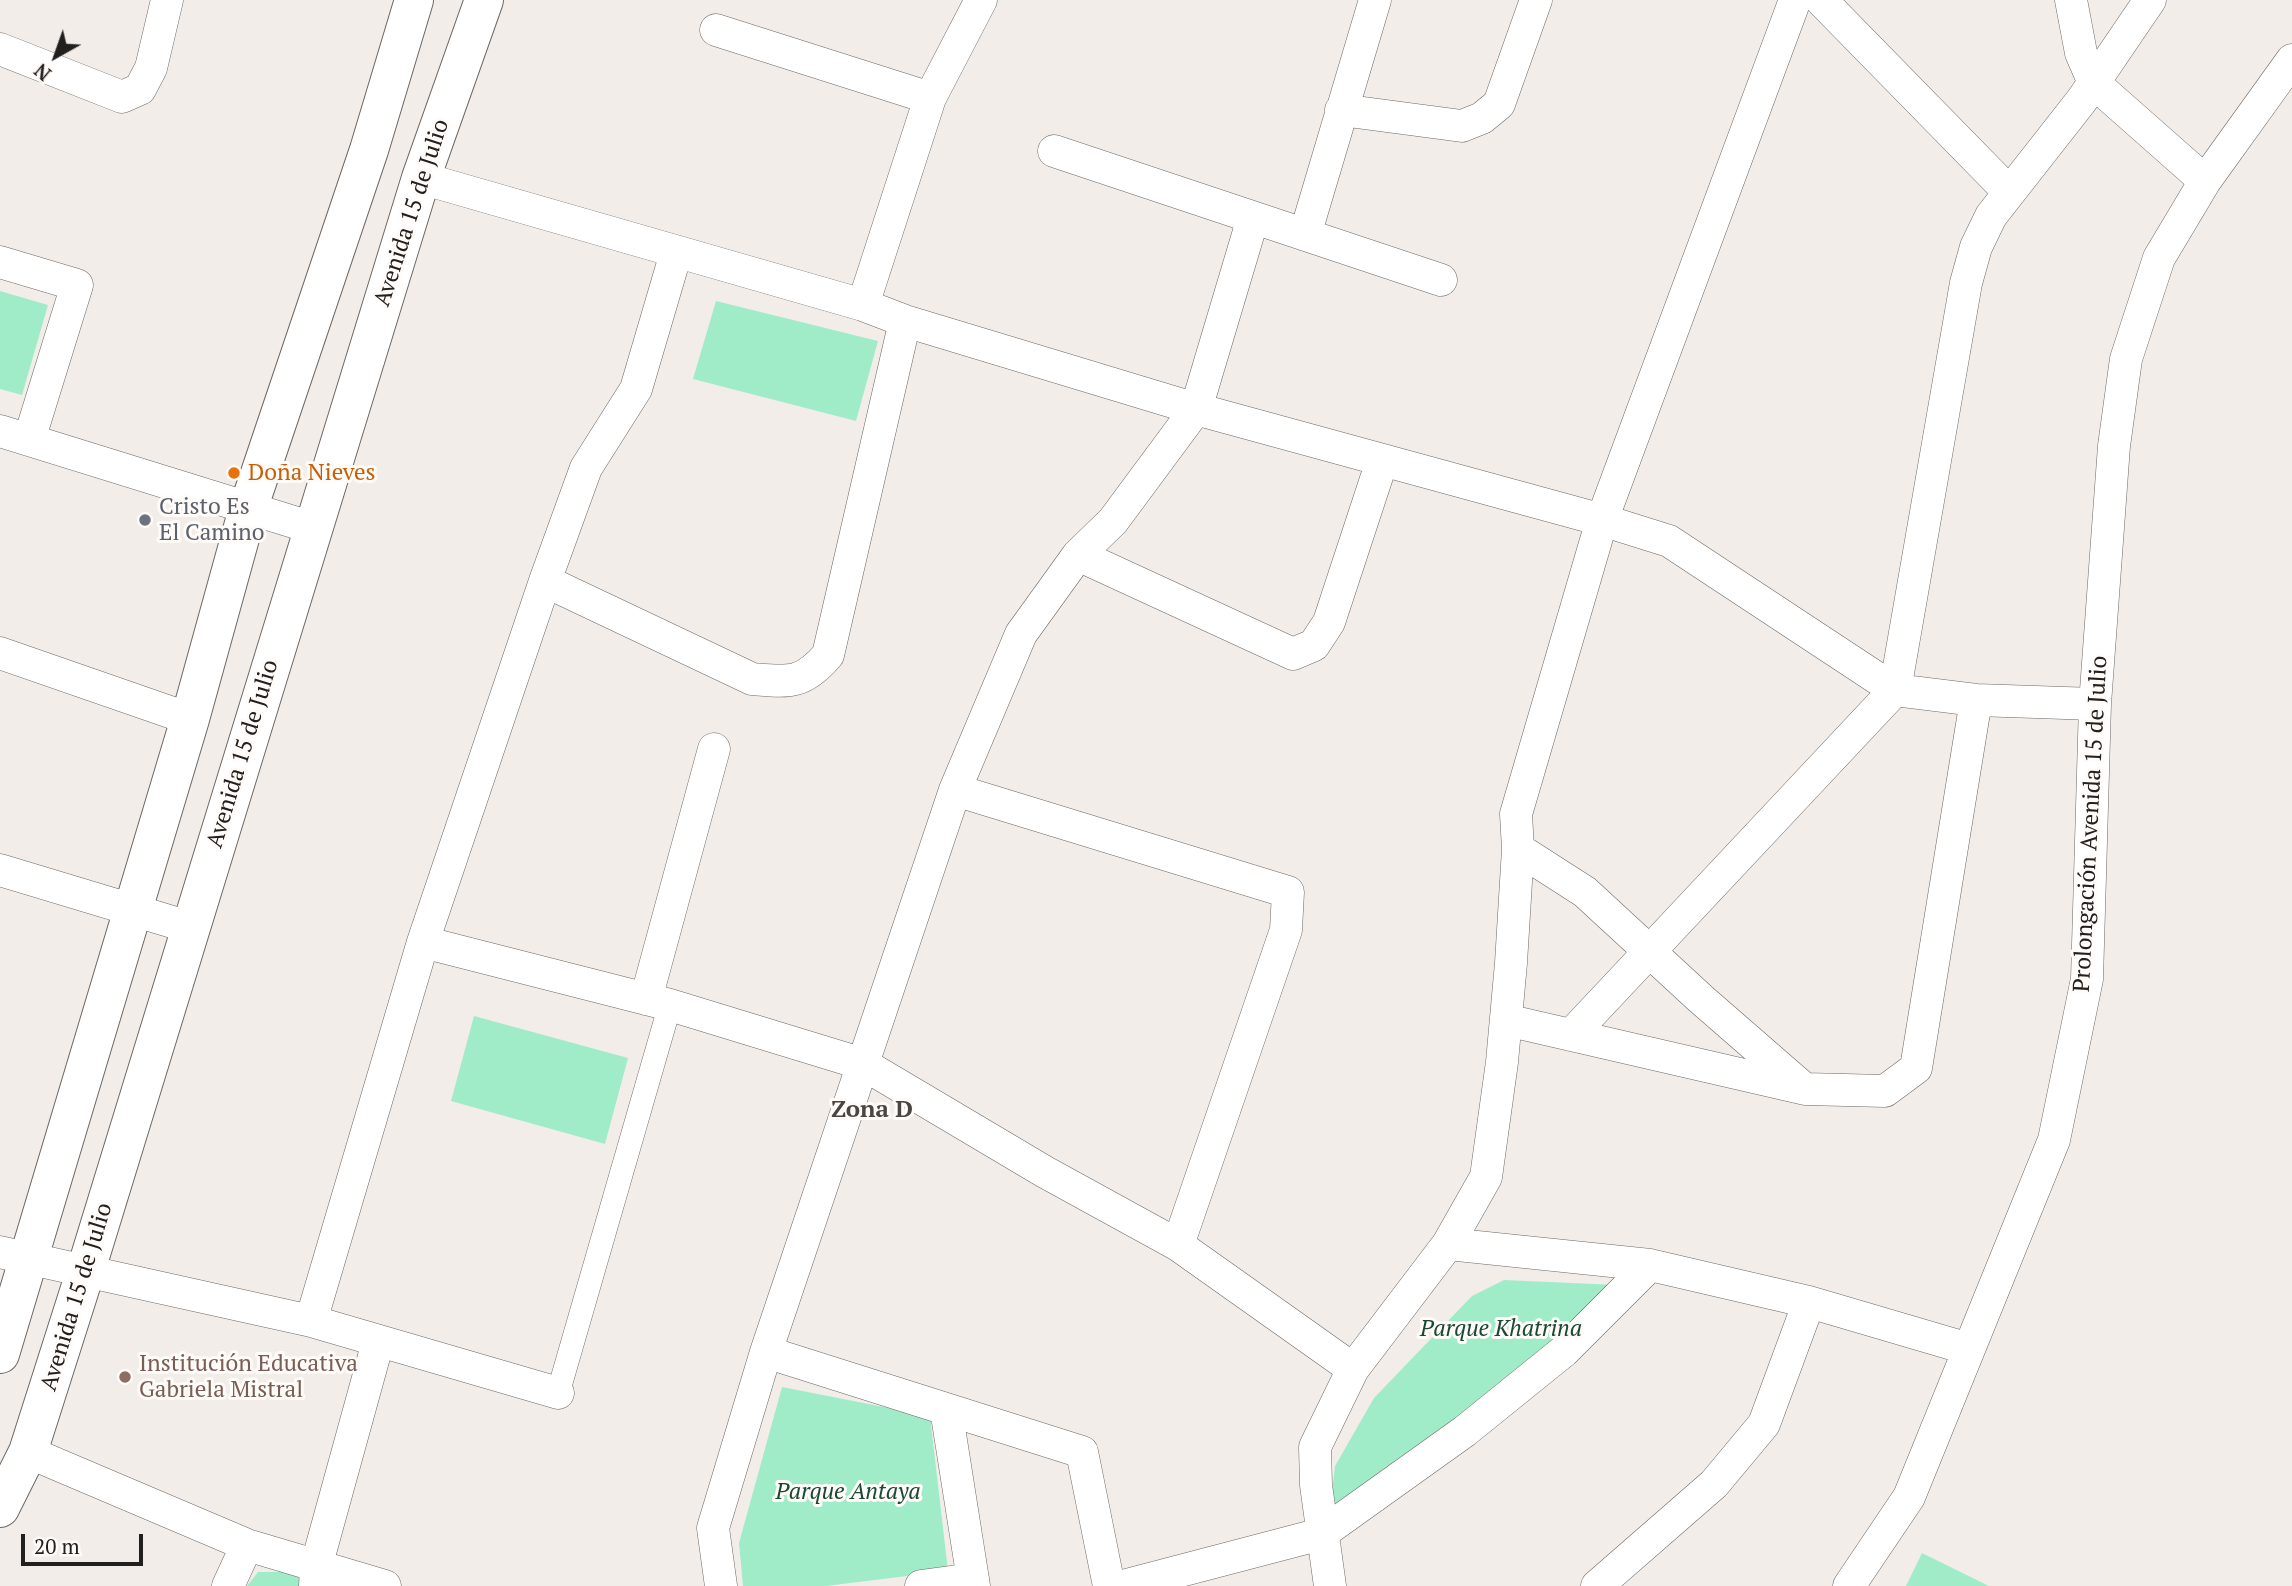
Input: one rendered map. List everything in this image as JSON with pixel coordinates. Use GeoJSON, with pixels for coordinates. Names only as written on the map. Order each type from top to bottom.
{"type":"FeatureCollection","features":[{"type":"Feature","properties":{"kind":"street"},"geometry":{"type":"LineString","coordinates":[[0,49],[122,97],[140,89],[151,68],[167,0]]}},
{"type":"Feature","properties":{"kind":"street"},"geometry":{"type":"LineString","coordinates":[[0,1354],[15,1256],[131,912],[190,719],[248,509],[369,150],[414,0]]}},
{"type":"Feature","properties":{"kind":"street","name":"Avenida 15 de Julio"},"geometry":{"type":"LineString","coordinates":[[0,1508],[28,1452],[421,178],[484,0]]}},
{"type":"Feature","properties":{"kind":"street"},"geometry":{"type":"LineString","coordinates":[[863,305],[930,97],[981,0]]}},
{"type":"Feature","properties":{"kind":"street"},"geometry":{"type":"LineString","coordinates":[[1305,235],[1375,0]]}},
{"type":"Feature","properties":{"kind":"street"},"geometry":{"type":"LineString","coordinates":[[1341,110],[1462,126],[1482,118],[1499,104],[1536,0]]}},
{"type":"Feature","properties":{"kind":"street"},"geometry":{"type":"LineString","coordinates":[[1330,1586],[1321,1534],[1315,1447],[1353,1369],[1448,1244],[1486,1177],[1506,1020],[1518,849],[1516,814],[1602,520],[1795,0]]}},
{"type":"Feature","properties":{"kind":"street"},"geometry":{"type":"LineString","coordinates":[[1821,0],[2009,192]]}},
{"type":"Feature","properties":{"kind":"street"},"geometry":{"type":"LineString","coordinates":[[2071,0],[2081,53],[2094,83],[2205,181]]}},
{"type":"Feature","properties":{"kind":"street"},"geometry":{"type":"LineString","coordinates":[[1571,1035],[1895,690],[1966,283],[1976,247],[1991,216],[2094,83],[2150,0]]}},
{"type":"Feature","properties":{"kind":"street"},"geometry":{"type":"LineString","coordinates":[[716,30],[930,97]]}},
{"type":"Feature","properties":{"kind":"street","name":"Prolongación Avenida 15 de Julio"},"geometry":{"type":"LineString","coordinates":[[1849,1586],[1909,1497],[2054,1140],[2084,992],[2095,704],[2114,446],[2126,359],[2159,258],[2205,181],[2292,60]]}},
{"type":"Feature","properties":{"kind":"street"},"geometry":{"type":"LineString","coordinates":[[1054,151],[1441,280]]}},
{"type":"Feature","properties":{"kind":"street"},"geometry":{"type":"LineString","coordinates":[[421,178],[863,305],[905,321],[1196,409],[1602,520],[1669,541],[1895,690],[1976,700],[2095,704]]}},
{"type":"Feature","properties":{"kind":"street"},"geometry":{"type":"LineString","coordinates":[[721,1586],[713,1528],[766,1352],[955,790],[1021,634],[1078,555],[1113,521],[1196,409],[1254,218]]}},
{"type":"Feature","properties":{"kind":"street"},"geometry":{"type":"LineString","coordinates":[[311,1321],[423,942],[545,581],[586,468],[636,389],[676,253]]}},
{"type":"Feature","properties":{"kind":"street"},"geometry":{"type":"LineString","coordinates":[[0,262],[78,285],[14,436],[313,528]]}},
{"type":"Feature","properties":{"kind":"street"},"geometry":{"type":"LineString","coordinates":[[545,581],[752,678],[790,682],[813,673],[828,655],[905,321]]}},
{"type":"Feature","properties":{"kind":"street"},"geometry":{"type":"LineString","coordinates":[[1078,555],[1293,654],[1314,645],[1329,622],[1382,461]]}},
{"type":"Feature","properties":{"kind":"street"},"geometry":{"type":"LineString","coordinates":[[0,653],[190,719]]}},
{"type":"Feature","properties":{"kind":"street"},"geometry":{"type":"LineString","coordinates":[[1506,1020],[1804,1089],[1885,1091],[1916,1068],[1976,700]]}},
{"type":"Feature","properties":{"kind":"street"},"geometry":{"type":"LineString","coordinates":[[15,1256],[311,1321],[558,1393],[658,1002],[714,750]]}},
{"type":"Feature","properties":{"kind":"street"},"geometry":{"type":"LineString","coordinates":[[955,790],[1288,892],[1286,930],[1178,1245]]}},
{"type":"Feature","properties":{"kind":"street"},"geometry":{"type":"LineString","coordinates":[[1518,849],[1585,892],[1804,1089]]}},
{"type":"Feature","properties":{"kind":"street"},"geometry":{"type":"LineString","coordinates":[[0,870],[131,912],[189,927]]}},
{"type":"Feature","properties":{"kind":"street"},"geometry":{"type":"LineString","coordinates":[[423,942],[658,1002],[863,1064],[1045,1172],[1178,1245],[1353,1369]]}},
{"type":"Feature","properties":{"kind":"street"},"geometry":{"type":"LineString","coordinates":[[1448,1244],[1650,1265],[1809,1302],[1969,1349]]}},
{"type":"Feature","properties":{"kind":"street"},"geometry":{"type":"LineString","coordinates":[[1123,1586],[1321,1534],[1465,1431],[1564,1351],[1650,1265]]}},
{"type":"Feature","properties":{"kind":"street"},"geometry":{"type":"LineString","coordinates":[[1597,1586],[1714,1484],[1764,1424],[1809,1302]]}},
{"type":"Feature","properties":{"kind":"street"},"geometry":{"type":"LineString","coordinates":[[316,1576],[378,1342]]}},
{"type":"Feature","properties":{"kind":"street"},"geometry":{"type":"LineString","coordinates":[[766,1352],[1082,1452],[1109,1586]]}},
{"type":"Feature","properties":{"kind":"street"},"geometry":{"type":"LineString","coordinates":[[921,1586],[973,1583],[946,1409]]}},
{"type":"Feature","properties":{"kind":"street"},"geometry":{"type":"LineString","coordinates":[[28,1452],[316,1576],[385,1586]]}},
{"type":"Feature","properties":{"kind":"street"},"geometry":{"type":"LineString","coordinates":[[228,1586],[247,1545]]}},
{"type":"Feature","properties":{"kind":"green space"},"geometry":{"type":"Polygon","coordinates":[[[0,291],[48,305],[22,395],[0,389],[0,291]]]}},
{"type":"Feature","properties":{"kind":"green space"},"geometry":{"type":"Polygon","coordinates":[[[716,301],[878,341],[856,421],[693,379],[716,301]]]}},
{"type":"Feature","properties":{"kind":"green space"},"geometry":{"type":"Polygon","coordinates":[[[474,1016],[628,1058],[605,1144],[451,1101],[474,1016]]]}},
{"type":"Feature","properties":{"kind":"green space","name":"Parque Khatrina"},"geometry":{"type":"Polygon","coordinates":[[[1504,1280],[1617,1285],[1468,1416],[1329,1519],[1335,1466],[1374,1398],[1472,1296],[1504,1280]]]}},
{"type":"Feature","properties":{"kind":"green space","name":"Parque Antaya"},"geometry":{"type":"Polygon","coordinates":[[[782,1387],[930,1416],[948,1571],[826,1586],[743,1586],[739,1543],[782,1387]]]}},
{"type":"Feature","properties":{"kind":"green space"},"geometry":{"type":"Polygon","coordinates":[[[1922,1553],[1989,1586],[1906,1586],[1922,1553]]]}},
{"type":"Feature","properties":{"kind":"green space"},"geometry":{"type":"Polygon","coordinates":[[[258,1572],[306,1572],[320,1586],[247,1586],[258,1572]]]}},
{"type":"Feature","properties":{"kind":"place","name":"Doña Nieves"},"geometry":{"type":"Point","coordinates":[234,473]}},
{"type":"Feature","properties":{"kind":"place","name":"Cristo Es El Camino"},"geometry":{"type":"Point","coordinates":[145,520]}},
{"type":"Feature","properties":{"kind":"place","name":"Institución Educativa Gabriela Mistral"},"geometry":{"type":"Point","coordinates":[125,1377]}},
{"type":"Feature","properties":{"kind":"district","name":"Zona D"},"geometry":{"type":"Point","coordinates":[872,1110]}}]}
